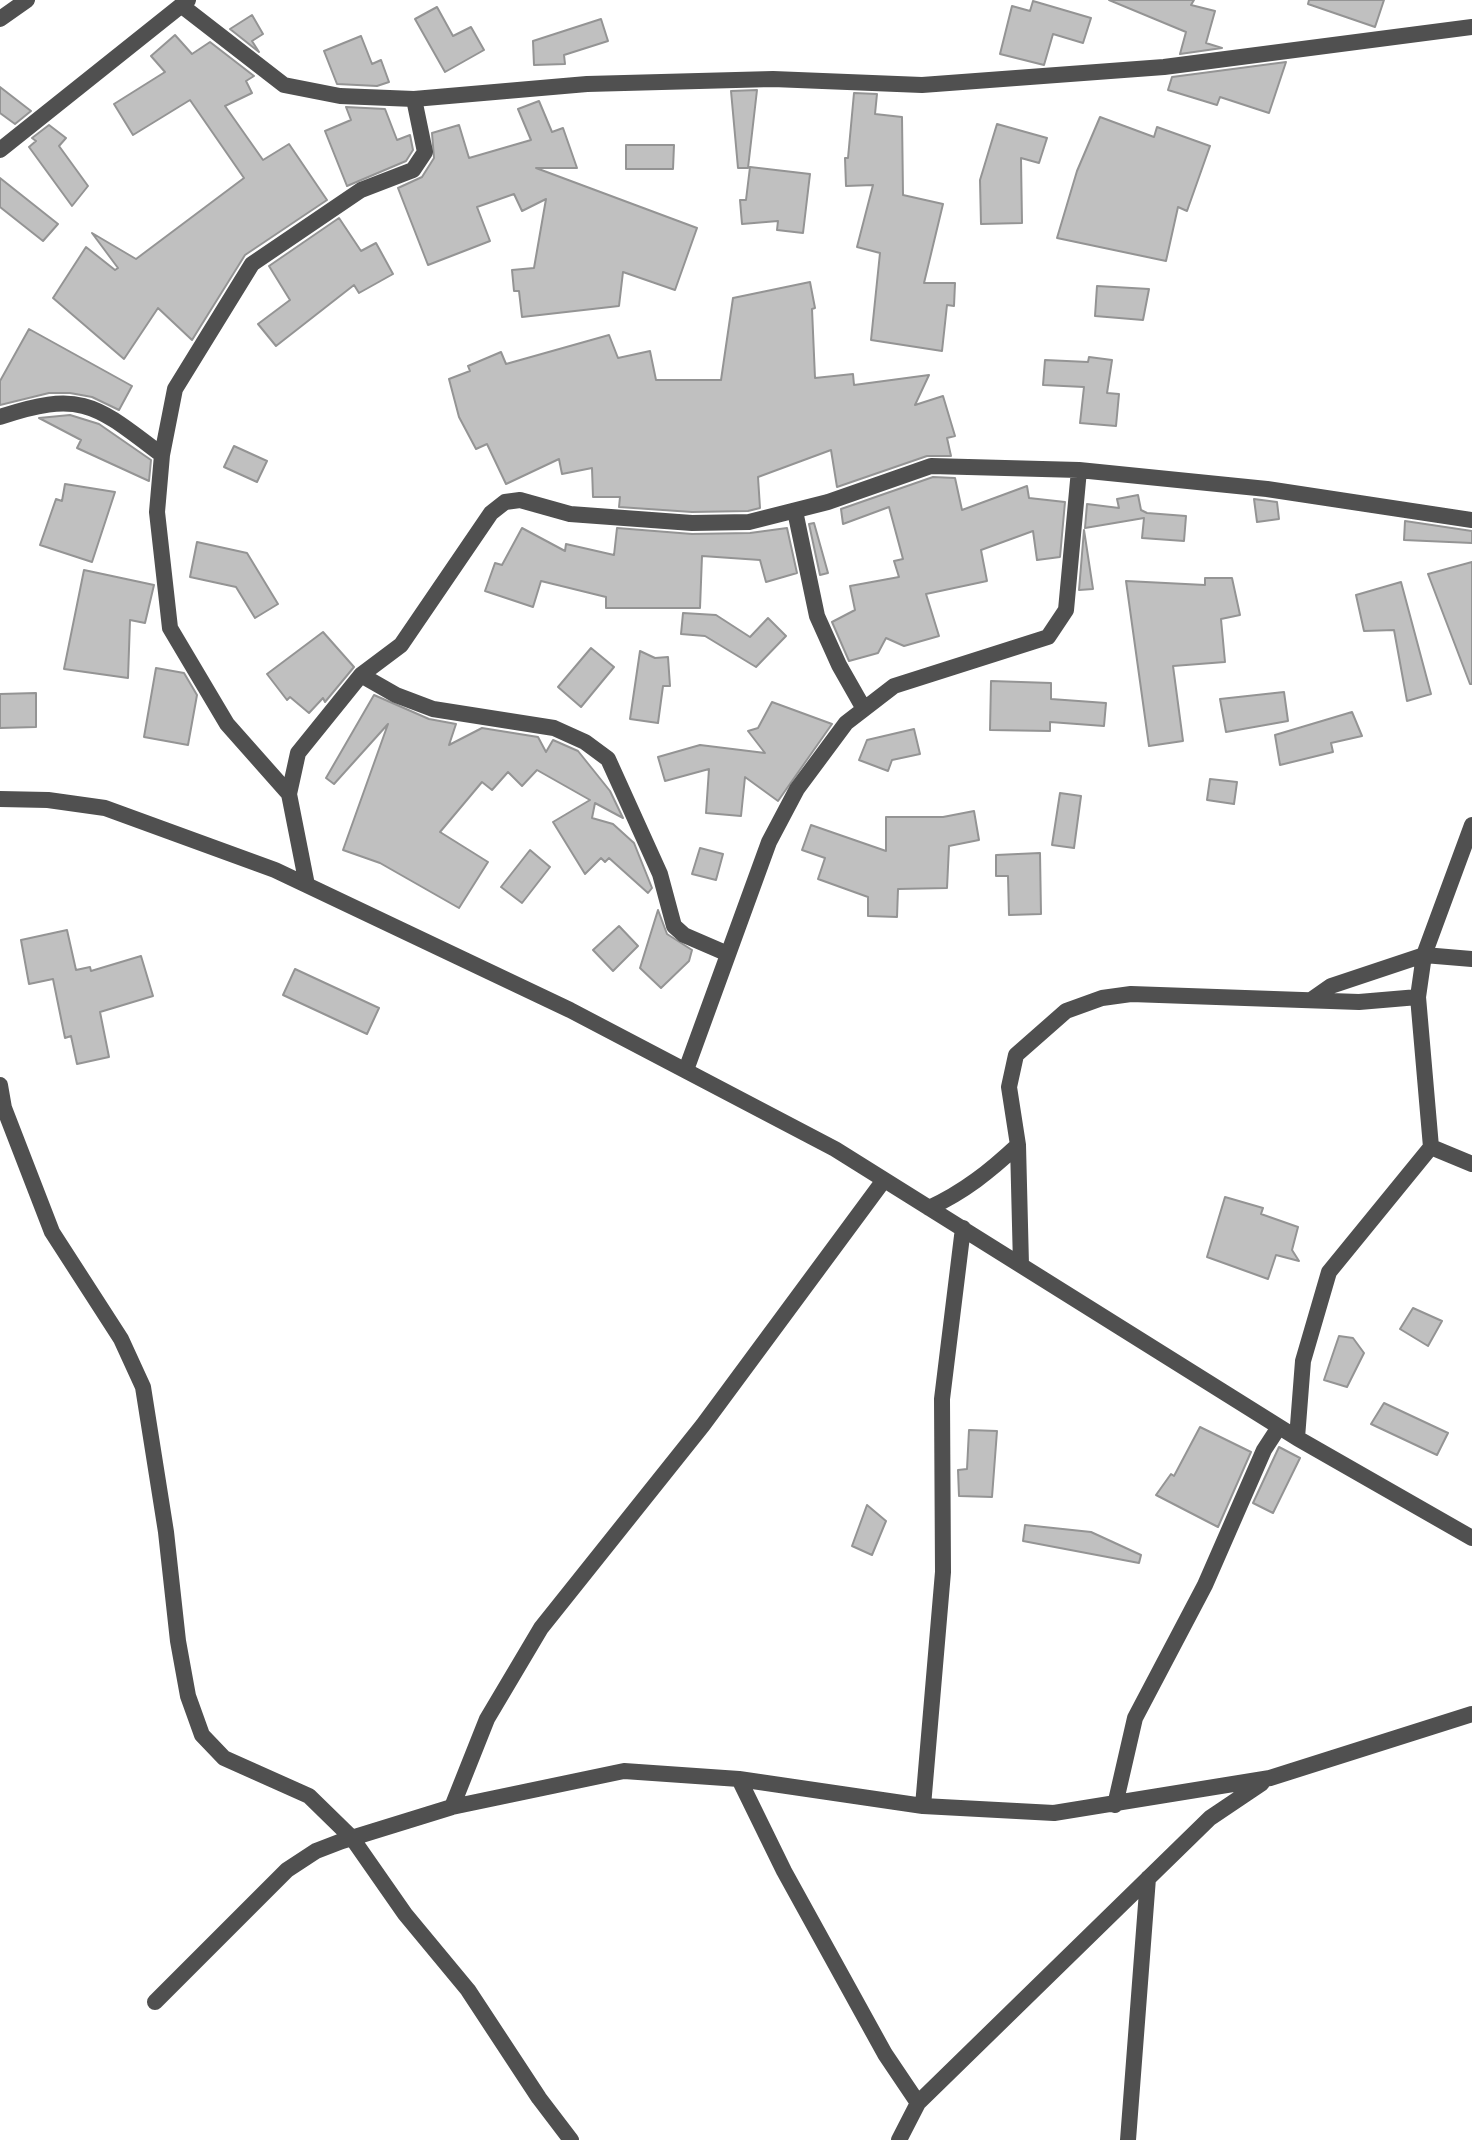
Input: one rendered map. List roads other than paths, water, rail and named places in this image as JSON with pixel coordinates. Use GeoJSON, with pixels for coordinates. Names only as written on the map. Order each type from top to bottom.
{"type":"FeatureCollection","features":[{"type":"Feature","properties":{"kind":"street"},"geometry":{"type":"LineString","coordinates":[[0,19],[27,0]]}},
{"type":"Feature","properties":{"kind":"street"},"geometry":{"type":"LineString","coordinates":[[0,150],[185,3],[284,85],[340,96],[414,99],[587,84],[773,79],[937,84],[1164,67],[1472,27]]}},
{"type":"Feature","properties":{"kind":"street"},"geometry":{"type":"LineString","coordinates":[[289,794],[227,724],[170,628],[157,512],[162,455],[175,389],[252,264],[361,190],[413,170],[425,152],[414,99]]}},
{"type":"Feature","properties":{"kind":"street"},"geometry":{"type":"LineString","coordinates":[[0,417],[59,401],[88,406],[114,419],[162,455]]}},
{"type":"Feature","properties":{"kind":"street"},"geometry":{"type":"LineString","coordinates":[[307,885],[289,794],[298,753],[361,675],[401,645],[491,513],[505,502],[520,500],[570,514],[692,523],[749,522],[795,511],[931,466],[1079,470],[1267,489],[1472,520]]}},
{"type":"Feature","properties":{"kind":"street"},"geometry":{"type":"LineString","coordinates":[[686,1070],[769,842],[797,789],[846,723],[894,686],[1048,637],[1066,610],[1079,470]]}},
{"type":"Feature","properties":{"kind":"street"},"geometry":{"type":"LineString","coordinates":[[795,511],[817,616],[839,665],[864,709]]}},
{"type":"Feature","properties":{"kind":"street"},"geometry":{"type":"LineString","coordinates":[[361,675],[396,695],[433,709],[554,728],[585,742],[608,759],[660,874],[674,926],[684,935],[728,954]]}},
{"type":"Feature","properties":{"kind":"street"},"geometry":{"type":"LineString","coordinates":[[0,800],[48,800],[105,808],[307,885],[570,1010],[835,1149],[1297,1438],[1472,1538]]}},
{"type":"Feature","properties":{"kind":"street"},"geometry":{"type":"LineString","coordinates":[[1297,1438],[1303,1361],[1329,1272],[1431,1147],[1418,997],[1424,955],[1472,825]]}},
{"type":"Feature","properties":{"kind":"street"},"geometry":{"type":"LineString","coordinates":[[1311,1000],[1331,986],[1424,955],[1472,959]]}},
{"type":"Feature","properties":{"kind":"street"},"geometry":{"type":"LineString","coordinates":[[1021,1265],[1018,1145],[1009,1087],[1016,1055],[1066,1011],[1102,998],[1131,994],[1359,1002],[1418,997]]}},
{"type":"Feature","properties":{"kind":"street"},"geometry":{"type":"LineString","coordinates":[[0,1085],[4,1108],[52,1232],[121,1339],[143,1387],[166,1532],[178,1641],[188,1696],[202,1735],[224,1758],[309,1796],[352,1838],[405,1914],[468,1990],[539,2098],[571,2140]]}},
{"type":"Feature","properties":{"kind":"street"},"geometry":{"type":"LineString","coordinates":[[929,1208],[976,1182],[1018,1145]]}},
{"type":"Feature","properties":{"kind":"street"},"geometry":{"type":"LineString","coordinates":[[1431,1147],[1472,1164]]}},
{"type":"Feature","properties":{"kind":"street"},"geometry":{"type":"LineString","coordinates":[[452,1807],[487,1719],[541,1628],[703,1425],[884,1180]]}},
{"type":"Feature","properties":{"kind":"street"},"geometry":{"type":"LineString","coordinates":[[923,1806],[943,1572],[942,1399],[963,1228]]}},
{"type":"Feature","properties":{"kind":"street"},"geometry":{"type":"LineString","coordinates":[[1115,1805],[1135,1718],[1205,1585],[1264,1450],[1279,1427]]}},
{"type":"Feature","properties":{"kind":"street"},"geometry":{"type":"LineString","coordinates":[[155,2002],[287,1870],[316,1851],[452,1807],[624,1771],[739,1779],[923,1806],[1054,1813],[1270,1778],[1472,1714]]}},
{"type":"Feature","properties":{"kind":"street"},"geometry":{"type":"LineString","coordinates":[[907,2136],[918,2103],[1210,1818],[1270,1778]]}},
{"type":"Feature","properties":{"kind":"street"},"geometry":{"type":"LineString","coordinates":[[739,1779],[784,1871],[885,2054],[918,2103]]}},
{"type":"Feature","properties":{"kind":"street"},"geometry":{"type":"LineString","coordinates":[[1128,2140],[1148,1878]]}}]}
